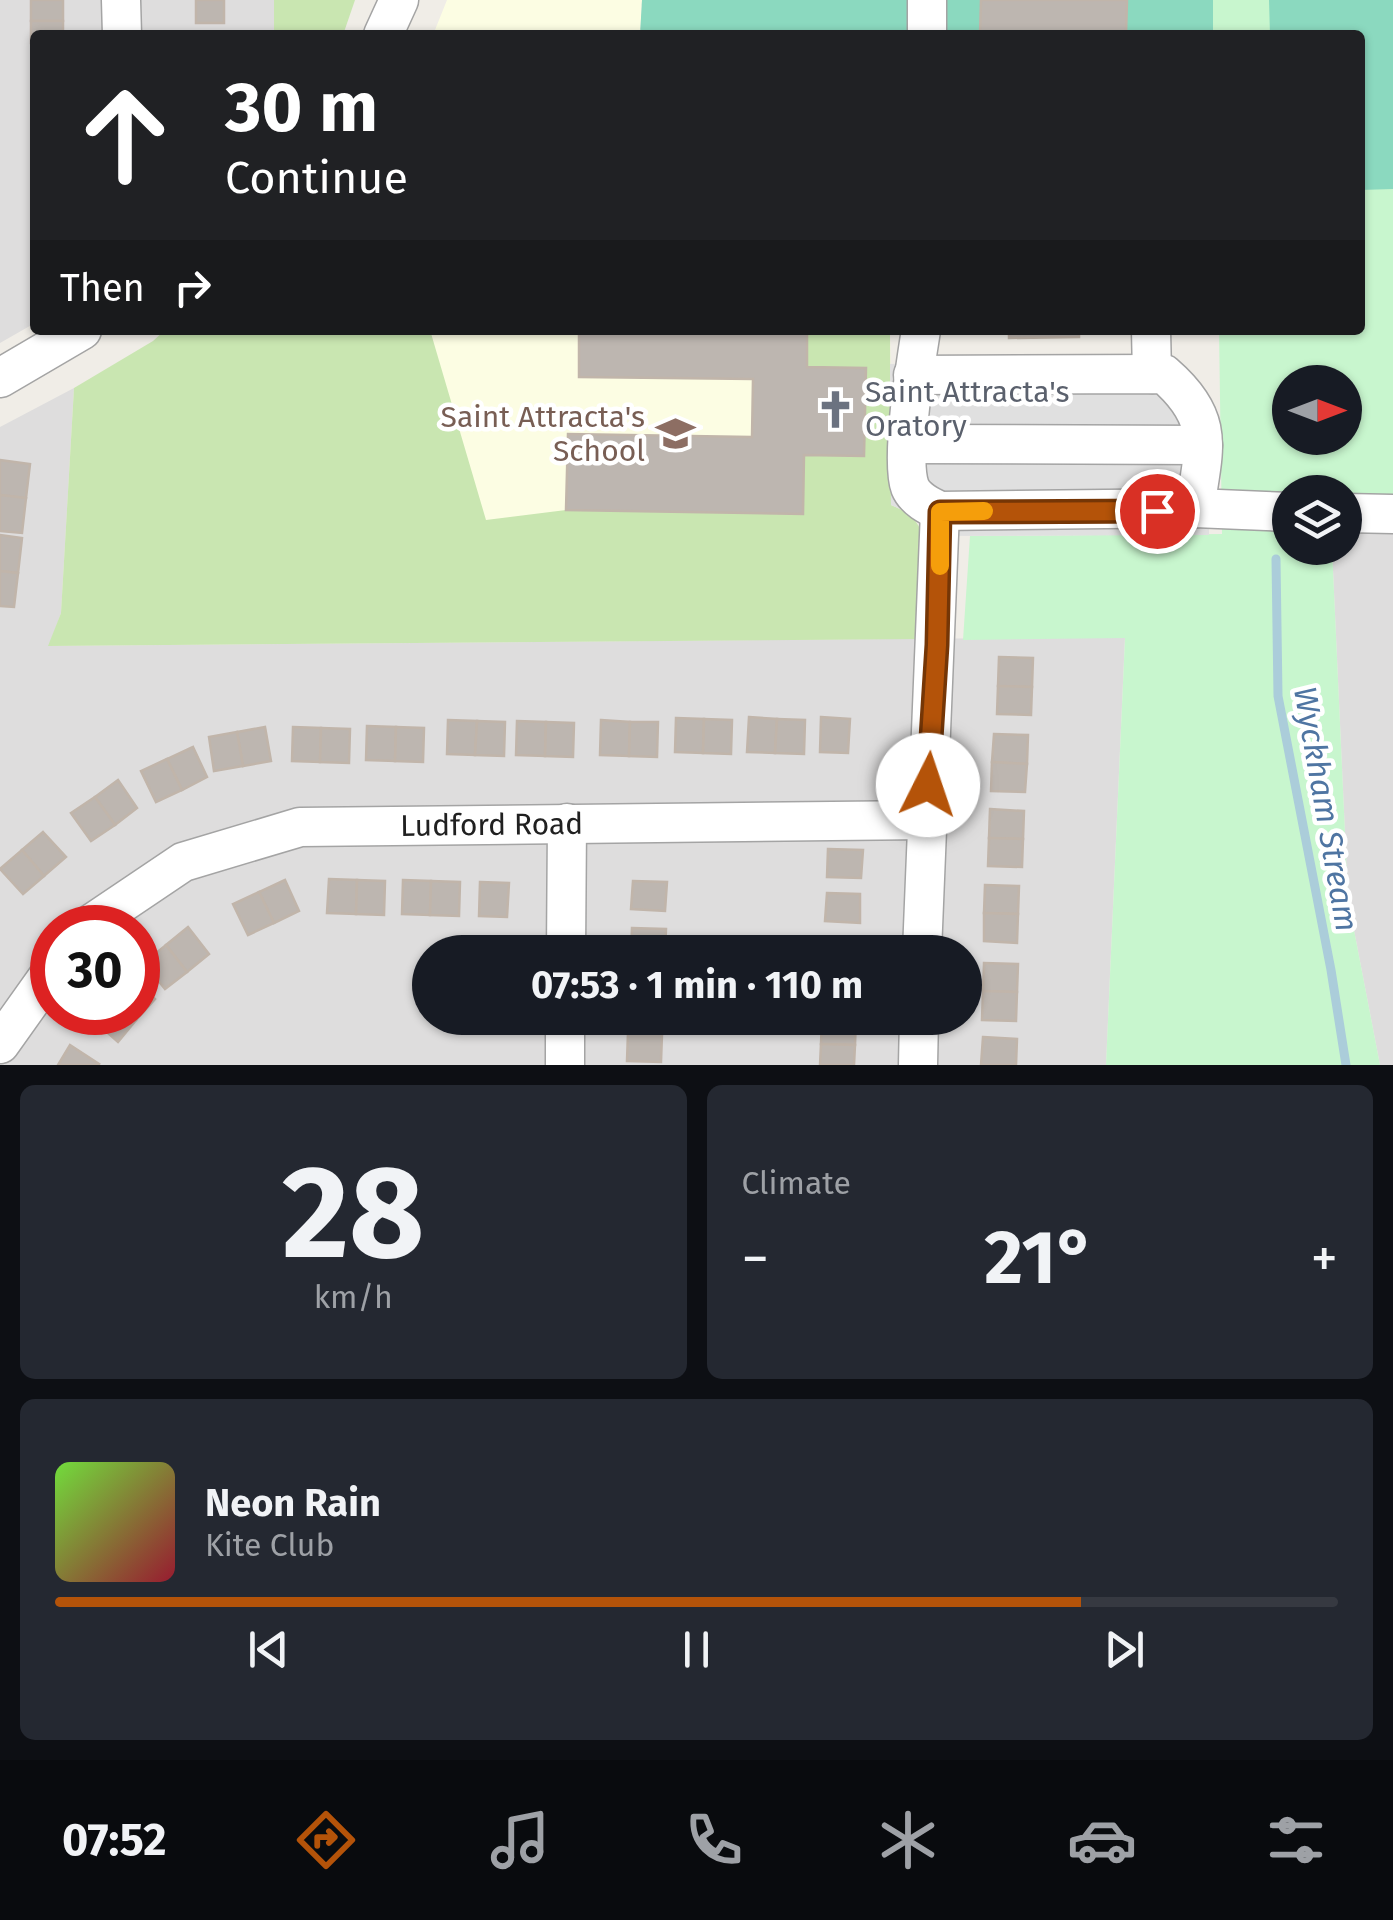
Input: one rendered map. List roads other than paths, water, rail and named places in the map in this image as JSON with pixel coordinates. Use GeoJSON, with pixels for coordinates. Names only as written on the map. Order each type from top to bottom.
{"type":"FeatureCollection","features":[{"type":"Feature","properties":{"kind":"street"},"geometry":{"type":"LineString","coordinates":[[122,0],[122,30]]}},
{"type":"Feature","properties":{"kind":"street"},"geometry":{"type":"LineString","coordinates":[[385,30],[399,0]]}},
{"type":"Feature","properties":{"kind":"street"},"geometry":{"type":"LineString","coordinates":[[927,0],[927,30]]}},
{"type":"Feature","properties":{"kind":"street"},"geometry":{"type":"LineString","coordinates":[[0,378],[73,335]]}},
{"type":"Feature","properties":{"kind":"street"},"geometry":{"type":"LineString","coordinates":[[920,335],[908,444],[910,488],[922,502],[940,512],[1195,508],[1272,512]]}},
{"type":"Feature","properties":{"kind":"street"},"geometry":{"type":"LineString","coordinates":[[1151,335],[1152,374]]}},
{"type":"Feature","properties":{"kind":"street"},"geometry":{"type":"LineString","coordinates":[[914,375],[1164,374],[1186,394],[1202,422],[1195,508]]}},
{"type":"Feature","properties":{"kind":"street"},"geometry":{"type":"LineString","coordinates":[[908,444],[1203,446]]}},
{"type":"Feature","properties":{"kind":"street"},"geometry":{"type":"LineString","coordinates":[[923,935],[940,512]]}},
{"type":"Feature","properties":{"kind":"street"},"geometry":{"type":"LineString","coordinates":[[1362,513],[1393,514]]}},
{"type":"Feature","properties":{"kind":"street","name":"Ludford Road"},"geometry":{"type":"LineString","coordinates":[[119,905],[183,862],[300,827],[926,820]]}},
{"type":"Feature","properties":{"kind":"street"},"geometry":{"type":"LineString","coordinates":[[566,935],[567,822]]}},
{"type":"Feature","properties":{"kind":"street"},"geometry":{"type":"LineString","coordinates":[[0,1044],[30,1002]]}},
{"type":"Feature","properties":{"kind":"street"},"geometry":{"type":"LineString","coordinates":[[565,1065],[566,1035]]}},
{"type":"Feature","properties":{"kind":"street"},"geometry":{"type":"LineString","coordinates":[[918,1065],[919,1035]]}},
{"type":"Feature","properties":{"kind":"waterway","name":"Wyckham Stream"},"geometry":{"type":"LineString","coordinates":[[1276,565],[1278,696],[1346,1065]]}},
{"type":"Feature","properties":{"kind":"place","name":"Saint Attracta's Oratory"},"geometry":{"type":"Point","coordinates":[835,409]}},
{"type":"Feature","properties":{"kind":"place","name":"Saint Attracta's School"},"geometry":{"type":"Point","coordinates":[675,434]}}]}
